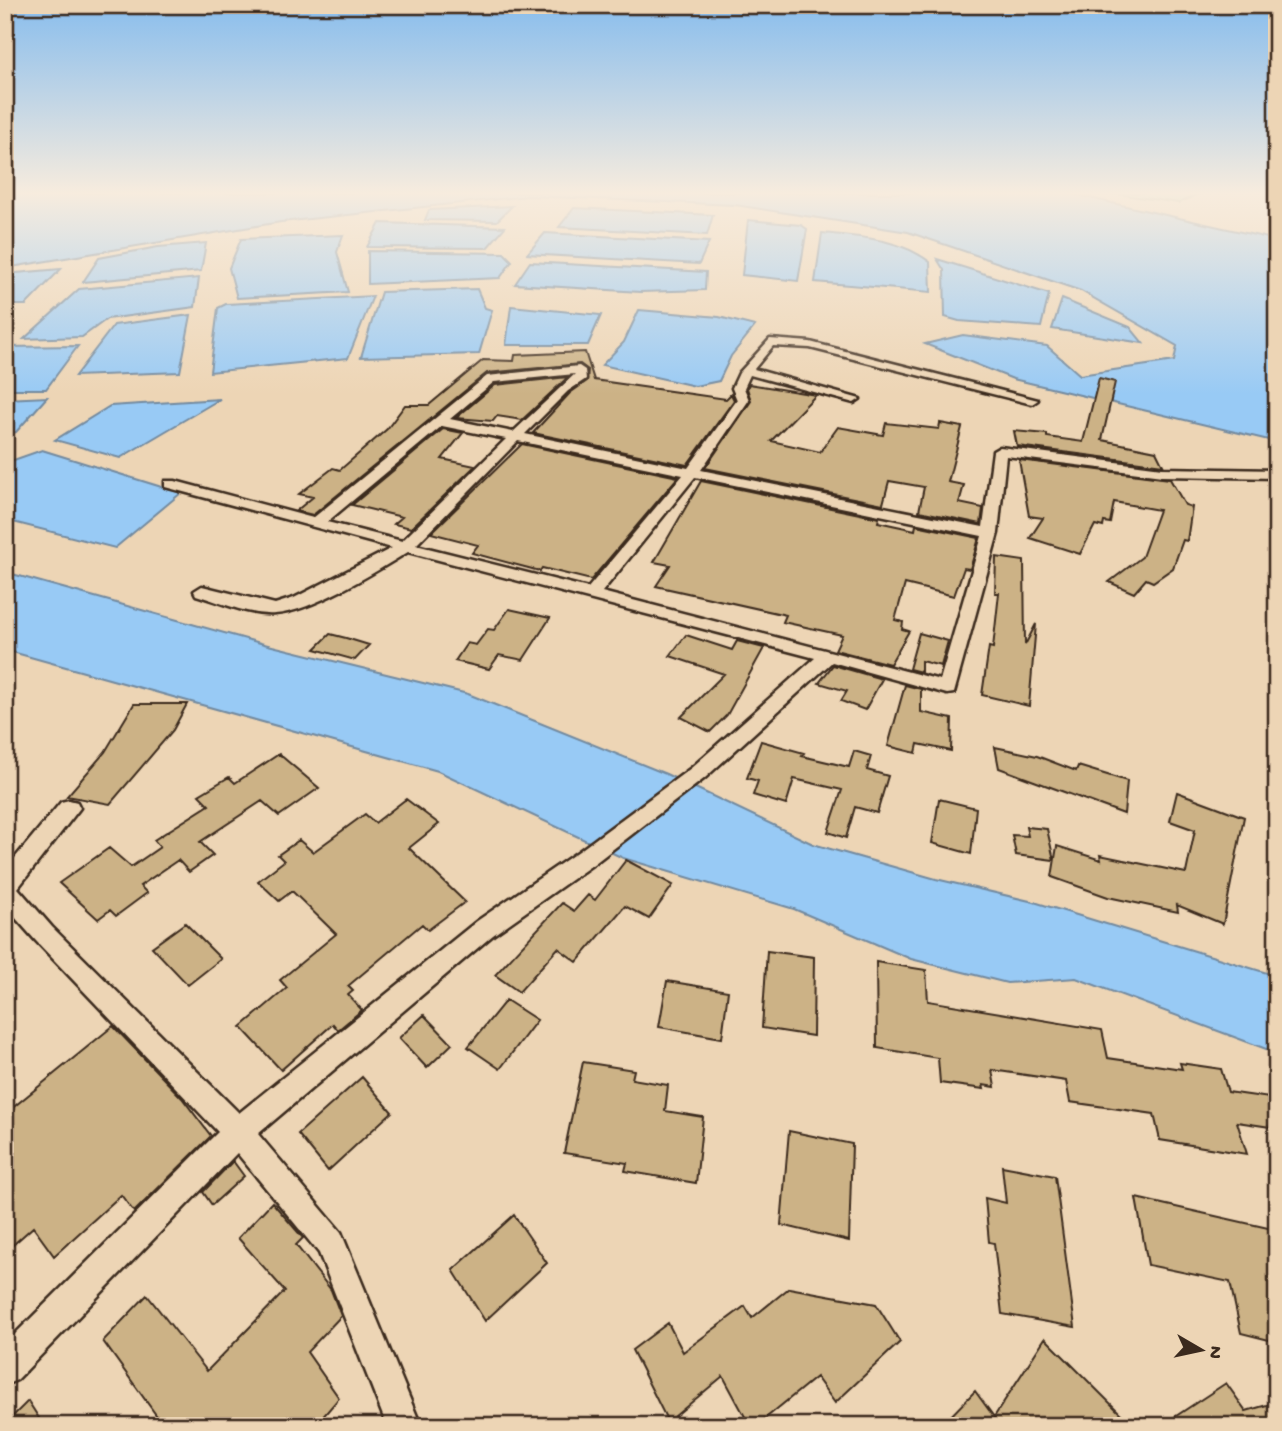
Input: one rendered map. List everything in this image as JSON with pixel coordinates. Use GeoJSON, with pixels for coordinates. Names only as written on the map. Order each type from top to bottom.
{"type":"FeatureCollection","features":[{"type":"Feature","properties":{"kind":"street"},"geometry":{"type":"LineString","coordinates":[[590,596],[692,473],[743,400],[736,390],[737,384],[770,342],[810,345],[1032,400]]}},
{"type":"Feature","properties":{"kind":"street"},"geometry":{"type":"LineString","coordinates":[[202,591],[263,609],[288,606],[371,568],[404,548],[564,388],[582,376],[579,370],[491,379],[314,525]]}},
{"type":"Feature","properties":{"kind":"street"},"geometry":{"type":"LineString","coordinates":[[747,372],[854,399]]}},
{"type":"Feature","properties":{"kind":"street"},"geometry":{"type":"LineString","coordinates":[[439,421],[990,533]]}},
{"type":"Feature","properties":{"kind":"street"},"geometry":{"type":"LineString","coordinates":[[170,484],[314,525],[829,655],[947,688],[990,533],[1000,452],[1162,472],[1277,474]]}},
{"type":"Feature","properties":{"kind":"street"},"geometry":{"type":"LineString","coordinates":[[5,1368],[238,1132],[485,928],[587,858],[698,773],[829,655]]}},
{"type":"Feature","properties":{"kind":"street"},"geometry":{"type":"LineString","coordinates":[[69,808],[5,888],[44,934],[238,1132],[330,1243],[404,1426]]}},
{"type":"Feature","properties":{"kind":"water"},"geometry":{"type":"Polygon","coordinates":[[[5,260],[54,260],[5,268],[5,260]]]}},
{"type":"Feature","properties":{"kind":"water"},"geometry":{"type":"Polygon","coordinates":[[[98,260],[203,260],[201,271],[83,282],[98,260]]]}},
{"type":"Feature","properties":{"kind":"water"},"geometry":{"type":"Polygon","coordinates":[[[232,260],[339,260],[348,292],[237,298],[229,268],[232,260]]]}},
{"type":"Feature","properties":{"kind":"water"},"geometry":{"type":"Polygon","coordinates":[[[368,260],[512,261],[500,278],[368,284],[368,260]]]}},
{"type":"Feature","properties":{"kind":"water"},"geometry":{"type":"Polygon","coordinates":[[[626,260],[701,260],[699,264],[626,260]]]}},
{"type":"Feature","properties":{"kind":"water"},"geometry":{"type":"Polygon","coordinates":[[[744,260],[802,260],[798,281],[742,275],[744,260]]]}},
{"type":"Feature","properties":{"kind":"water"},"geometry":{"type":"Polygon","coordinates":[[[818,260],[927,260],[930,262],[931,292],[815,282],[818,260]]]}},
{"type":"Feature","properties":{"kind":"water"},"geometry":{"type":"Polygon","coordinates":[[[937,260],[1049,294],[1041,327],[959,321],[945,317],[944,270],[937,260]]]}},
{"type":"Feature","properties":{"kind":"water"},"geometry":{"type":"Polygon","coordinates":[[[989,260],[1277,260],[1277,442],[1013,379],[925,344],[963,335],[1047,346],[1080,375],[1174,361],[1177,346],[1081,291],[989,260]]]}},
{"type":"Feature","properties":{"kind":"water"},"geometry":{"type":"Polygon","coordinates":[[[530,262],[706,272],[705,290],[640,292],[515,284],[530,262]]]}},
{"type":"Feature","properties":{"kind":"water"},"geometry":{"type":"Polygon","coordinates":[[[61,269],[26,305],[5,305],[5,274],[61,269]]]}},
{"type":"Feature","properties":{"kind":"water"},"geometry":{"type":"Polygon","coordinates":[[[199,278],[195,307],[107,319],[82,337],[24,339],[79,289],[199,278]]]}},
{"type":"Feature","properties":{"kind":"water"},"geometry":{"type":"Polygon","coordinates":[[[477,289],[485,308],[492,310],[479,354],[361,357],[381,292],[477,289]]]}},
{"type":"Feature","properties":{"kind":"water"},"geometry":{"type":"Polygon","coordinates":[[[373,296],[348,358],[210,372],[218,308],[226,304],[373,296]]]}},
{"type":"Feature","properties":{"kind":"water"},"geometry":{"type":"Polygon","coordinates":[[[1062,299],[1130,327],[1143,343],[1052,329],[1062,299]]]}},
{"type":"Feature","properties":{"kind":"water"},"geometry":{"type":"Polygon","coordinates":[[[511,306],[601,315],[588,345],[506,345],[511,306]]]}},
{"type":"Feature","properties":{"kind":"water"},"geometry":{"type":"Polygon","coordinates":[[[639,310],[719,317],[755,326],[731,356],[719,381],[695,386],[602,365],[624,342],[639,310]]]}},
{"type":"Feature","properties":{"kind":"water"},"geometry":{"type":"Polygon","coordinates":[[[191,315],[180,372],[75,376],[114,325],[191,315]]]}},
{"type":"Feature","properties":{"kind":"water"},"geometry":{"type":"Polygon","coordinates":[[[78,346],[46,389],[5,389],[5,347],[78,346]]]}},
{"type":"Feature","properties":{"kind":"water"},"geometry":{"type":"Polygon","coordinates":[[[47,397],[16,432],[5,435],[5,399],[47,397]]]}},
{"type":"Feature","properties":{"kind":"water"},"geometry":{"type":"Polygon","coordinates":[[[220,399],[120,458],[55,440],[110,406],[220,399]]]}},
{"type":"Feature","properties":{"kind":"water"},"geometry":{"type":"Polygon","coordinates":[[[42,450],[181,493],[115,548],[5,520],[5,463],[42,450]]]}},
{"type":"Feature","properties":{"kind":"water"},"geometry":{"type":"Polygon","coordinates":[[[5,572],[264,644],[468,694],[666,774],[813,844],[936,879],[1034,902],[1277,976],[1277,1053],[1076,978],[1007,983],[911,959],[794,909],[623,858],[438,771],[5,650],[5,572]]]}},
{"type":"Feature","properties":{"kind":"building"},"geometry":{"type":"Polygon","coordinates":[[[585,352],[594,380],[726,399],[731,394],[734,400],[687,465],[533,433],[570,393],[587,381],[588,370],[580,364],[487,373],[313,515],[296,511],[313,497],[299,494],[333,468],[340,470],[387,429],[405,405],[429,405],[483,360],[514,361],[515,355],[585,352]]]}},
{"type":"Feature","properties":{"kind":"building"},"geometry":{"type":"Polygon","coordinates":[[[568,377],[522,420],[497,416],[493,421],[456,418],[495,385],[568,377]]]}},
{"type":"Feature","properties":{"kind":"building"},"geometry":{"type":"Polygon","coordinates":[[[1099,378],[1115,382],[1102,440],[1156,451],[1163,465],[1017,446],[1014,431],[1047,434],[1047,437],[1083,442],[1099,378]]]}},
{"type":"Feature","properties":{"kind":"building"},"geometry":{"type":"Polygon","coordinates":[[[749,384],[816,395],[771,441],[820,452],[838,427],[883,435],[886,423],[939,429],[940,423],[962,427],[948,482],[964,485],[959,503],[983,508],[981,524],[919,511],[924,487],[889,481],[883,504],[705,468],[751,401],[747,388],[749,384]]]}},
{"type":"Feature","properties":{"kind":"building"},"geometry":{"type":"Polygon","coordinates":[[[443,429],[463,433],[442,459],[475,466],[411,528],[394,524],[402,517],[352,505],[443,429]]]}},
{"type":"Feature","properties":{"kind":"building"},"geometry":{"type":"Polygon","coordinates":[[[522,444],[678,477],[591,580],[542,568],[540,571],[472,553],[478,545],[431,533],[522,444]]]}},
{"type":"Feature","properties":{"kind":"building"},"geometry":{"type":"Polygon","coordinates":[[[1019,460],[1170,479],[1185,505],[1192,507],[1187,541],[1183,540],[1173,568],[1153,582],[1146,579],[1134,593],[1109,582],[1142,557],[1159,510],[1114,502],[1110,523],[1104,522],[1103,527],[1095,525],[1080,554],[1030,538],[1043,518],[1029,516],[1019,460]]]}},
{"type":"Feature","properties":{"kind":"building"},"geometry":{"type":"Polygon","coordinates":[[[701,481],[879,518],[878,522],[915,530],[916,525],[979,538],[970,569],[964,568],[954,596],[905,584],[895,620],[903,622],[902,629],[909,631],[890,664],[835,650],[842,635],[783,622],[786,615],[656,586],[670,565],[654,562],[701,481]]]}},
{"type":"Feature","properties":{"kind":"building"},"geometry":{"type":"Polygon","coordinates":[[[996,557],[1024,561],[1025,645],[1036,624],[1029,706],[982,695],[989,647],[993,648],[999,593],[995,593],[996,557]]]}},
{"type":"Feature","properties":{"kind":"building"},"geometry":{"type":"Polygon","coordinates":[[[509,609],[550,618],[523,660],[499,655],[489,669],[455,661],[467,643],[476,645],[488,629],[494,630],[509,609]]]}},
{"type":"Feature","properties":{"kind":"building"},"geometry":{"type":"Polygon","coordinates":[[[919,633],[948,641],[941,666],[921,661],[921,672],[909,669],[919,633]]]}},
{"type":"Feature","properties":{"kind":"building"},"geometry":{"type":"Polygon","coordinates":[[[330,634],[369,645],[355,660],[315,649],[330,634]]]}},
{"type":"Feature","properties":{"kind":"building"},"geometry":{"type":"Polygon","coordinates":[[[686,635],[732,650],[737,641],[764,648],[727,715],[710,732],[681,717],[724,674],[670,656],[686,635]]]}},
{"type":"Feature","properties":{"kind":"building"},"geometry":{"type":"Polygon","coordinates":[[[833,665],[882,679],[865,710],[841,701],[847,691],[819,683],[833,665]]]}},
{"type":"Feature","properties":{"kind":"building"},"geometry":{"type":"Polygon","coordinates":[[[905,685],[921,689],[921,712],[952,719],[951,751],[918,744],[916,753],[888,746],[905,685]]]}},
{"type":"Feature","properties":{"kind":"building"},"geometry":{"type":"Polygon","coordinates":[[[134,704],[187,704],[173,730],[110,804],[67,796],[105,752],[134,704]]]}},
{"type":"Feature","properties":{"kind":"building"},"geometry":{"type":"Polygon","coordinates":[[[761,741],[804,753],[802,756],[849,767],[854,751],[871,756],[867,770],[888,776],[877,813],[855,807],[846,838],[828,832],[842,790],[794,779],[786,805],[753,795],[758,781],[747,778],[761,741]]]}},
{"type":"Feature","properties":{"kind":"building"},"geometry":{"type":"Polygon","coordinates":[[[995,747],[1037,756],[1076,771],[1078,766],[1127,781],[1124,814],[999,768],[995,747]]]}},
{"type":"Feature","properties":{"kind":"building"},"geometry":{"type":"Polygon","coordinates":[[[279,754],[319,788],[279,816],[262,801],[200,842],[213,855],[189,872],[178,860],[140,886],[147,893],[116,916],[110,910],[98,919],[59,883],[109,848],[131,867],[160,847],[154,840],[209,805],[199,795],[229,777],[235,783],[279,754]]]}},
{"type":"Feature","properties":{"kind":"building"},"geometry":{"type":"Polygon","coordinates":[[[1177,792],[1244,817],[1223,924],[1177,905],[1178,912],[1108,897],[1052,877],[1057,846],[1101,860],[1100,855],[1186,873],[1195,830],[1170,821],[1177,792]]]}},
{"type":"Feature","properties":{"kind":"building"},"geometry":{"type":"Polygon","coordinates":[[[406,799],[439,824],[409,848],[465,902],[428,930],[422,924],[348,986],[353,991],[348,995],[362,1010],[338,1030],[333,1024],[281,1070],[241,1027],[287,988],[280,980],[336,934],[292,891],[279,901],[258,881],[284,861],[278,855],[299,840],[313,852],[365,814],[375,823],[406,799]]]}},
{"type":"Feature","properties":{"kind":"building"},"geometry":{"type":"Polygon","coordinates":[[[939,799],[976,808],[971,854],[932,843],[939,799]]]}},
{"type":"Feature","properties":{"kind":"building"},"geometry":{"type":"Polygon","coordinates":[[[1026,827],[1047,829],[1054,860],[1016,855],[1012,835],[1028,836],[1026,827]]]}},
{"type":"Feature","properties":{"kind":"building"},"geometry":{"type":"Polygon","coordinates":[[[626,860],[673,885],[649,919],[625,906],[577,962],[558,948],[519,992],[495,975],[562,903],[574,911],[588,895],[595,900],[626,860]]]}},
{"type":"Feature","properties":{"kind":"building"},"geometry":{"type":"Polygon","coordinates":[[[185,923],[221,959],[188,985],[152,947],[185,923]]]}},
{"type":"Feature","properties":{"kind":"building"},"geometry":{"type":"Polygon","coordinates":[[[767,951],[814,957],[813,1036],[762,1028],[767,951]]]}},
{"type":"Feature","properties":{"kind":"building"},"geometry":{"type":"Polygon","coordinates":[[[876,962],[926,970],[928,1001],[1102,1030],[1108,1058],[1182,1069],[1180,1063],[1221,1069],[1228,1092],[1277,1099],[1277,1128],[1237,1122],[1247,1154],[1160,1140],[1154,1114],[1070,1102],[1066,1081],[992,1070],[995,1087],[983,1085],[984,1089],[940,1083],[938,1058],[877,1048],[876,962]]]}},
{"type":"Feature","properties":{"kind":"building"},"geometry":{"type":"Polygon","coordinates":[[[667,981],[728,991],[722,1038],[659,1027],[667,981]]]}},
{"type":"Feature","properties":{"kind":"building"},"geometry":{"type":"Polygon","coordinates":[[[506,1000],[537,1020],[500,1069],[468,1047],[506,1000]]]}},
{"type":"Feature","properties":{"kind":"building"},"geometry":{"type":"Polygon","coordinates":[[[424,1015],[452,1044],[427,1068],[399,1038],[424,1015]]]}},
{"type":"Feature","properties":{"kind":"building"},"geometry":{"type":"Polygon","coordinates":[[[113,1026],[182,1098],[211,1136],[134,1212],[121,1195],[54,1256],[33,1227],[5,1252],[5,1114],[113,1026]]]}},
{"type":"Feature","properties":{"kind":"building"},"geometry":{"type":"Polygon","coordinates":[[[583,1062],[634,1070],[632,1079],[668,1085],[665,1111],[703,1117],[696,1183],[625,1171],[627,1163],[564,1153],[583,1062]]]}},
{"type":"Feature","properties":{"kind":"building"},"geometry":{"type":"Polygon","coordinates":[[[362,1077],[392,1112],[328,1171],[298,1134],[362,1077]]]}},
{"type":"Feature","properties":{"kind":"building"},"geometry":{"type":"Polygon","coordinates":[[[789,1131],[852,1144],[849,1241],[781,1225],[789,1131]]]}},
{"type":"Feature","properties":{"kind":"building"},"geometry":{"type":"Polygon","coordinates":[[[233,1161],[244,1176],[212,1205],[203,1192],[233,1161]]]}},
{"type":"Feature","properties":{"kind":"building"},"geometry":{"type":"Polygon","coordinates":[[[1002,1166],[1055,1176],[1075,1327],[1002,1314],[994,1243],[989,1242],[985,1198],[1006,1203],[1002,1166]]]}},
{"type":"Feature","properties":{"kind":"building"},"geometry":{"type":"Polygon","coordinates":[[[1136,1198],[1277,1230],[1277,1342],[1241,1333],[1230,1282],[1148,1265],[1136,1198]]]}},
{"type":"Feature","properties":{"kind":"building"},"geometry":{"type":"Polygon","coordinates":[[[272,1202],[303,1238],[296,1245],[331,1290],[341,1316],[307,1352],[339,1398],[315,1426],[164,1426],[103,1341],[147,1295],[207,1371],[285,1291],[238,1238],[272,1202]]]}},
{"type":"Feature","properties":{"kind":"building"},"geometry":{"type":"Polygon","coordinates":[[[514,1215],[547,1263],[485,1321],[453,1270],[514,1215]]]}},
{"type":"Feature","properties":{"kind":"building"},"geometry":{"type":"Polygon","coordinates":[[[789,1288],[876,1304],[900,1342],[835,1403],[816,1377],[756,1426],[750,1426],[723,1376],[668,1422],[632,1350],[668,1323],[683,1352],[745,1306],[752,1318],[789,1288]]]}},
{"type":"Feature","properties":{"kind":"building"},"geometry":{"type":"Polygon","coordinates":[[[1045,1338],[1133,1426],[941,1426],[975,1391],[994,1417],[1045,1338]]]}},
{"type":"Feature","properties":{"kind":"building"},"geometry":{"type":"Polygon","coordinates":[[[1226,1383],[1246,1411],[1277,1402],[1277,1426],[1161,1426],[1226,1383]]]}},
{"type":"Feature","properties":{"kind":"building"},"geometry":{"type":"Polygon","coordinates":[[[28,1401],[44,1426],[5,1426],[5,1424],[28,1401]]]}}]}
